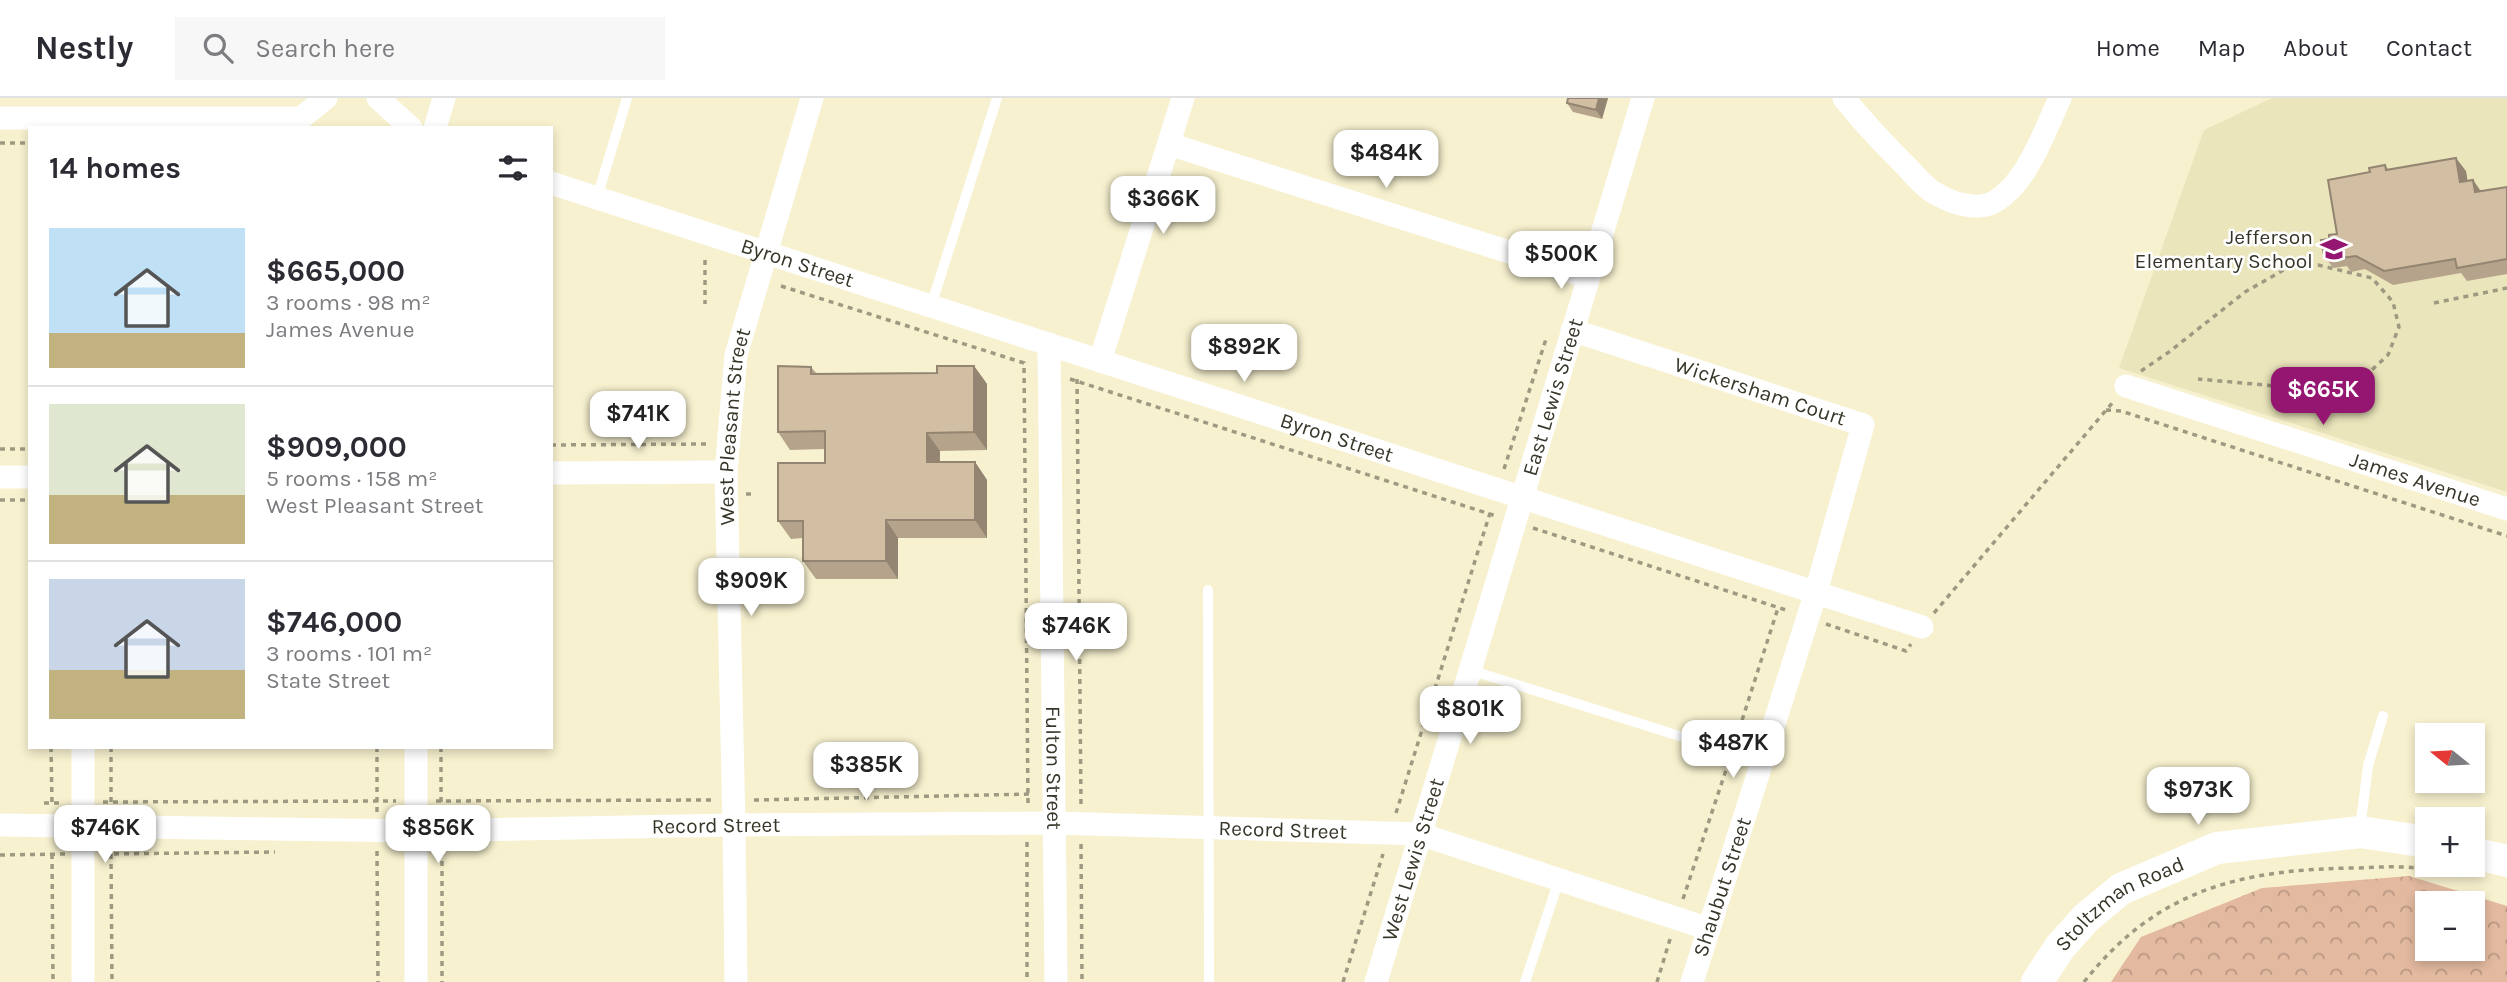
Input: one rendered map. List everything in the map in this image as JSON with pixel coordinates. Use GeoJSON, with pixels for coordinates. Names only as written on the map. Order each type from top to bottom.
{"type":"FeatureCollection","features":[{"type":"Feature","properties":{"kind":"street"},"geometry":{"type":"LineString","coordinates":[[0,118],[80,115],[301,118],[326,98]]}},
{"type":"Feature","properties":{"kind":"street"},"geometry":{"type":"LineString","coordinates":[[378,98],[409,126]]}},
{"type":"Feature","properties":{"kind":"street"},"geometry":{"type":"LineString","coordinates":[[436,126],[444,98]]}},
{"type":"Feature","properties":{"kind":"street","name":"West Pleasant Street"},"geometry":{"type":"LineString","coordinates":[[736,982],[726,472],[728,443],[736,355],[813,98]]}},
{"type":"Feature","properties":{"kind":"street"},"geometry":{"type":"LineString","coordinates":[[1100,361],[1183,98]]}},
{"type":"Feature","properties":{"kind":"street","name":"East Lewis Street"},"geometry":{"type":"LineString","coordinates":[[1522,497],[1561,328],[1588,278],[1643,98]]}},
{"type":"Feature","properties":{"kind":"street"},"geometry":{"type":"LineString","coordinates":[[1844,98],[1883,143],[1931,191],[1955,204],[1971,205],[1993,203],[2024,171],[2060,98]]}},
{"type":"Feature","properties":{"kind":"street"},"geometry":{"type":"LineString","coordinates":[[1169,144],[1588,278]]}},
{"type":"Feature","properties":{"kind":"street","name":"Byron Street"},"geometry":{"type":"LineString","coordinates":[[553,184],[1922,626]]}},
{"type":"Feature","properties":{"kind":"street","name":"Wickersham Court"},"geometry":{"type":"LineString","coordinates":[[1561,328],[1863,425],[1816,592]]}},
{"type":"Feature","properties":{"kind":"street","name":"Fulton Street"},"geometry":{"type":"LineString","coordinates":[[1049,344],[1056,982]]}},
{"type":"Feature","properties":{"kind":"street","name":"James Avenue"},"geometry":{"type":"LineString","coordinates":[[2126,386],[2507,509]]}},
{"type":"Feature","properties":{"kind":"street"},"geometry":{"type":"LineString","coordinates":[[553,473],[726,472]]}},
{"type":"Feature","properties":{"kind":"street"},"geometry":{"type":"LineString","coordinates":[[0,477],[28,477]]}},
{"type":"Feature","properties":{"kind":"street","name":"West Lewis Street"},"geometry":{"type":"LineString","coordinates":[[1376,982],[1522,497]]}},
{"type":"Feature","properties":{"kind":"street","name":"Shaubut Street"},"geometry":{"type":"LineString","coordinates":[[1692,982],[1816,592]]}},
{"type":"Feature","properties":{"kind":"street"},"geometry":{"type":"LineString","coordinates":[[83,749],[83,982]]}},
{"type":"Feature","properties":{"kind":"street"},"geometry":{"type":"LineString","coordinates":[[416,749],[416,982]]}},
{"type":"Feature","properties":{"kind":"street","name":"Record Street"},"geometry":{"type":"LineString","coordinates":[[0,825],[52,814],[111,814],[377,831],[1056,823],[1420,834],[1709,929]]}},
{"type":"Feature","properties":{"kind":"street","name":"Stoltzman Road"},"geometry":{"type":"LineString","coordinates":[[2038,982],[2060,947],[2086,918],[2121,889],[2217,848],[2360,832],[2415,840]]}},
{"type":"Feature","properties":{"kind":"street"},"geometry":{"type":"LineString","coordinates":[[2485,864],[2507,861]]}},
{"type":"Feature","properties":{"kind":"lane"},"geometry":{"type":"LineString","coordinates":[[597,198],[627,98]]}},
{"type":"Feature","properties":{"kind":"lane"},"geometry":{"type":"LineString","coordinates":[[931,306],[997,98]]}},
{"type":"Feature","properties":{"kind":"lane"},"geometry":{"type":"LineString","coordinates":[[1208,590],[1209,982]]}},
{"type":"Feature","properties":{"kind":"lane"},"geometry":{"type":"LineString","coordinates":[[1470,670],[1762,762]]}},
{"type":"Feature","properties":{"kind":"lane"},"geometry":{"type":"LineString","coordinates":[[2360,832],[2368,766],[2384,716]]}},
{"type":"Feature","properties":{"kind":"lane"},"geometry":{"type":"LineString","coordinates":[[1525,982],[1559,880]]}},
{"type":"Feature","properties":{"kind":"path"},"geometry":{"type":"LineString","coordinates":[[0,143],[28,143]]}},
{"type":"Feature","properties":{"kind":"path"},"geometry":{"type":"LineString","coordinates":[[705,260],[705,304]]}},
{"type":"Feature","properties":{"kind":"path"},"geometry":{"type":"LineString","coordinates":[[780,286],[1515,522],[1906,652],[1922,626]]}},
{"type":"Feature","properties":{"kind":"path"},"geometry":{"type":"LineString","coordinates":[[2434,303],[2507,288]]}},
{"type":"Feature","properties":{"kind":"path"},"geometry":{"type":"LineString","coordinates":[[1343,982],[1498,489],[1561,328]]}},
{"type":"Feature","properties":{"kind":"path"},"geometry":{"type":"LineString","coordinates":[[1077,353],[1082,982]]}},
{"type":"Feature","properties":{"kind":"path"},"geometry":{"type":"LineString","coordinates":[[1024,363],[1027,982]]}},
{"type":"Feature","properties":{"kind":"path"},"geometry":{"type":"LineString","coordinates":[[2106,410],[2121,411],[2507,536]]}},
{"type":"Feature","properties":{"kind":"path"},"geometry":{"type":"LineString","coordinates":[[553,445],[728,443]]}},
{"type":"Feature","properties":{"kind":"path"},"geometry":{"type":"LineString","coordinates":[[0,449],[28,449]]}},
{"type":"Feature","properties":{"kind":"path"},"geometry":{"type":"LineString","coordinates":[[0,500],[28,500]]}},
{"type":"Feature","properties":{"kind":"path"},"geometry":{"type":"LineString","coordinates":[[1657,982],[1778,608]]}},
{"type":"Feature","properties":{"kind":"path"},"geometry":{"type":"LineString","coordinates":[[51,749],[53,982]]}},
{"type":"Feature","properties":{"kind":"path"},"geometry":{"type":"LineString","coordinates":[[111,749],[112,982]]}},
{"type":"Feature","properties":{"kind":"path"},"geometry":{"type":"LineString","coordinates":[[377,749],[378,982]]}},
{"type":"Feature","properties":{"kind":"path"},"geometry":{"type":"LineString","coordinates":[[441,749],[442,982]]}},
{"type":"Feature","properties":{"kind":"path"},"geometry":{"type":"LineString","coordinates":[[39,803],[52,814],[111,814],[377,801],[734,800],[1081,793]]}},
{"type":"Feature","properties":{"kind":"path"},"geometry":{"type":"LineString","coordinates":[[2084,982],[2129,932],[2164,908],[2218,885],[2263,873],[2321,867],[2415,868]]}},
{"type":"Feature","properties":{"kind":"shaded area","name":"Jefferson Elementary School"},"geometry":{"type":"Polygon","coordinates":[[[2272,98],[2507,98],[2507,492],[2119,368],[2204,130],[2272,98]]]}},
{"type":"Feature","properties":{"kind":"green space"},"geometry":{"type":"Polygon","coordinates":[[[2409,876],[2458,891],[2415,891],[2415,961],[2485,961],[2485,899],[2507,906],[2507,982],[2111,982],[2141,937],[2262,888],[2409,876]]]}},
{"type":"Feature","properties":{"kind":"building"},"geometry":{"type":"Polygon","coordinates":[[[1568,98],[1599,98],[1596,110],[1567,103],[1568,98]]]}},
{"type":"Feature","properties":{"kind":"building"},"geometry":{"type":"Polygon","coordinates":[[[2456,158],[2460,182],[2473,180],[2475,192],[2507,187],[2507,259],[2457,268],[2455,259],[2384,271],[2356,256],[2341,258],[2340,252],[2324,255],[2321,240],[2337,234],[2328,180],[2370,172],[2369,168],[2385,165],[2386,170],[2456,158]]]}},
{"type":"Feature","properties":{"kind":"building"},"geometry":{"type":"Polygon","coordinates":[[[778,366],[811,367],[811,374],[937,373],[937,366],[974,366],[974,432],[927,433],[927,462],[975,462],[975,520],[886,520],[886,561],[803,561],[803,521],[778,521],[778,463],[825,463],[825,431],[778,432],[778,366]]]}},
{"type":"Feature","properties":{"kind":"place","name":"Jefferson Elementary School"},"geometry":{"type":"Point","coordinates":[2334,249]}}]}
